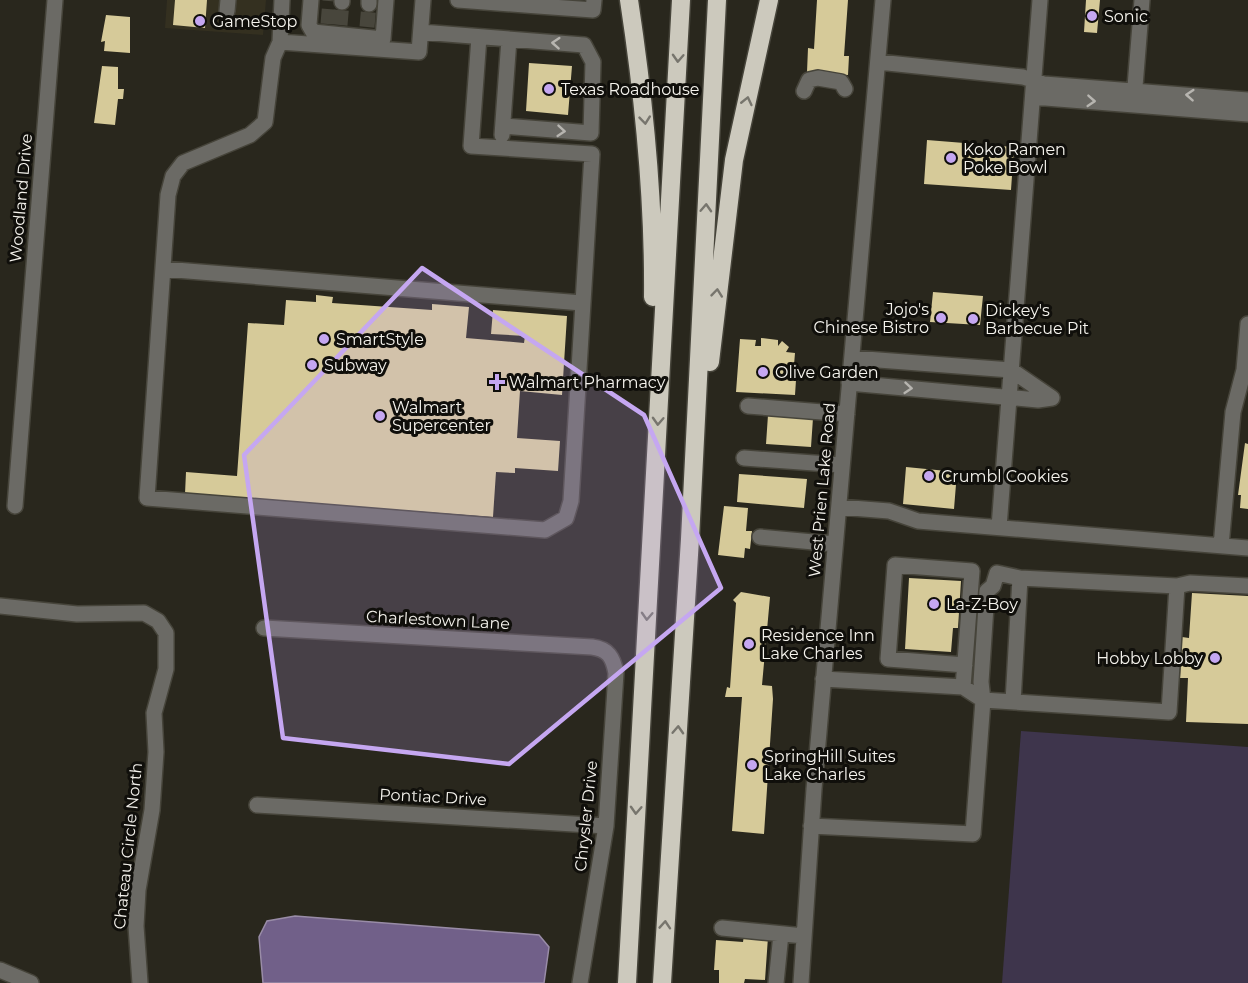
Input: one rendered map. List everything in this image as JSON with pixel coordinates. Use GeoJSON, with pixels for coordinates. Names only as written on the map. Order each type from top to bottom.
{"type":"FeatureCollection","features":[{"type":"Feature","properties":{"kind":"highway"},"geometry":{"type":"LineString","coordinates":[[629,0],[642,90],[650,171],[654,235],[653,327],[660,376]]}},
{"type":"Feature","properties":{"kind":"highway"},"geometry":{"type":"LineString","coordinates":[[627,983],[681,0]]}},
{"type":"Feature","properties":{"kind":"highway"},"geometry":{"type":"LineString","coordinates":[[662,983],[690,539],[717,0]]}},
{"type":"Feature","properties":{"kind":"highway"},"geometry":{"type":"LineString","coordinates":[[690,539],[734,160],[769,0]]}},
{"type":"Feature","properties":{"kind":"street","name":"Woodland Drive"},"geometry":{"type":"LineString","coordinates":[[15,506],[55,0]]}},
{"type":"Feature","properties":{"kind":"street"},"geometry":{"type":"LineString","coordinates":[[282,0],[280,42],[273,58],[266,122],[250,135],[183,163],[173,176],[168,195],[147,498],[545,530],[566,518],[571,501],[592,154],[593,62],[584,45],[421,32]]}},
{"type":"Feature","properties":{"kind":"street"},"geometry":{"type":"LineString","coordinates":[[311,0],[310,30],[366,32],[383,39],[386,0]]}},
{"type":"Feature","properties":{"kind":"street"},"geometry":{"type":"LineString","coordinates":[[280,42],[419,52],[421,32],[419,0]]}},
{"type":"Feature","properties":{"kind":"street"},"geometry":{"type":"LineString","coordinates":[[458,0],[538,3],[593,10],[594,0]]}},
{"type":"Feature","properties":{"kind":"street","name":"West Prien Lake Road"},"geometry":{"type":"LineString","coordinates":[[801,983],[823,679],[884,0]]}},
{"type":"Feature","properties":{"kind":"street"},"geometry":{"type":"LineString","coordinates":[[999,527],[1040,0]]}},
{"type":"Feature","properties":{"kind":"street"},"geometry":{"type":"LineString","coordinates":[[1135,98],[1142,0]]}},
{"type":"Feature","properties":{"kind":"street"},"geometry":{"type":"LineString","coordinates":[[478,37],[471,146],[592,154]]}},
{"type":"Feature","properties":{"kind":"street"},"geometry":{"type":"LineString","coordinates":[[502,148],[509,39]]}},
{"type":"Feature","properties":{"kind":"street"},"geometry":{"type":"LineString","coordinates":[[878,62],[1023,76],[1044,84],[1248,114]]}},
{"type":"Feature","properties":{"kind":"street"},"geometry":{"type":"LineString","coordinates":[[804,91],[809,80],[819,78],[841,82],[844,89]]}},
{"type":"Feature","properties":{"kind":"street"},"geometry":{"type":"LineString","coordinates":[[1033,97],[1248,100]]}},
{"type":"Feature","properties":{"kind":"street"},"geometry":{"type":"LineString","coordinates":[[502,126],[591,133]]}},
{"type":"Feature","properties":{"kind":"street"},"geometry":{"type":"LineString","coordinates":[[163,269],[582,303]]}},
{"type":"Feature","properties":{"kind":"street"},"geometry":{"type":"LineString","coordinates":[[1221,546],[1233,412],[1244,370],[1248,324]]}},
{"type":"Feature","properties":{"kind":"street"},"geometry":{"type":"LineString","coordinates":[[849,383],[1052,398],[1011,370],[852,358]]}},
{"type":"Feature","properties":{"kind":"street"},"geometry":{"type":"LineString","coordinates":[[748,406],[847,414]]}},
{"type":"Feature","properties":{"kind":"street"},"geometry":{"type":"LineString","coordinates":[[744,458],[842,465]]}},
{"type":"Feature","properties":{"kind":"street"},"geometry":{"type":"LineString","coordinates":[[838,507],[889,511],[918,521],[1248,548]]}},
{"type":"Feature","properties":{"kind":"street"},"geometry":{"type":"LineString","coordinates":[[760,537],[835,544]]}},
{"type":"Feature","properties":{"kind":"street"},"geometry":{"type":"LineString","coordinates":[[965,665],[888,659],[895,566],[997,573],[1020,578],[1177,586],[1190,583],[1248,586]]}},
{"type":"Feature","properties":{"kind":"street"},"geometry":{"type":"LineString","coordinates":[[963,687],[972,571]]}},
{"type":"Feature","properties":{"kind":"street"},"geometry":{"type":"LineString","coordinates":[[811,826],[973,834],[983,700],[981,682],[987,591],[993,586],[997,573]]}},
{"type":"Feature","properties":{"kind":"street"},"geometry":{"type":"LineString","coordinates":[[1013,702],[1020,578]]}},
{"type":"Feature","properties":{"kind":"street"},"geometry":{"type":"LineString","coordinates":[[823,679],[963,687],[983,700],[1169,711],[1177,586]]}},
{"type":"Feature","properties":{"kind":"street","name":"Chateau Circle North"},"geometry":{"type":"LineString","coordinates":[[0,606],[76,614],[144,613],[158,621],[166,633],[166,669],[154,713],[154,794],[136,926],[140,983]]}},
{"type":"Feature","properties":{"kind":"street","name":"Charlestown Lane"},"geometry":{"type":"LineString","coordinates":[[264,628],[592,647],[609,653]]}},
{"type":"Feature","properties":{"kind":"street","name":"Chrysler Drive"},"geometry":{"type":"LineString","coordinates":[[580,983],[606,826],[616,673],[609,653]]}},
{"type":"Feature","properties":{"kind":"street"},"geometry":{"type":"LineString","coordinates":[[908,684],[910,661]]}},
{"type":"Feature","properties":{"kind":"street","name":"Pontiac Drive"},"geometry":{"type":"LineString","coordinates":[[257,805],[606,826]]}},
{"type":"Feature","properties":{"kind":"street"},"geometry":{"type":"LineString","coordinates":[[722,928],[804,936]]}},
{"type":"Feature","properties":{"kind":"street"},"geometry":{"type":"LineString","coordinates":[[776,983],[781,934]]}},
{"type":"Feature","properties":{"kind":"street"},"geometry":{"type":"LineString","coordinates":[[0,970],[32,983]]}},
{"type":"Feature","properties":{"kind":"highlighted area"},"geometry":{"type":"Polygon","coordinates":[[[422,268],[644,415],[721,588],[509,764],[283,738],[244,455],[422,268]]]}},
{"type":"Feature","properties":{"kind":"shaded area"},"geometry":{"type":"Polygon","coordinates":[[[167,0],[266,0],[263,35],[165,28],[167,0]]]}},
{"type":"Feature","properties":{"kind":"shaded area"},"geometry":{"type":"Polygon","coordinates":[[[1021,731],[1248,747],[1248,983],[1002,983],[1021,731]]]}},
{"type":"Feature","properties":{"kind":"shaded area"},"geometry":{"type":"Polygon","coordinates":[[[295,916],[539,935],[549,947],[544,983],[263,983],[259,937],[267,921],[295,916]]]}},
{"type":"Feature","properties":{"kind":"building"},"geometry":{"type":"Polygon","coordinates":[[[175,0],[207,0],[205,28],[173,25],[175,0]]]}},
{"type":"Feature","properties":{"kind":"building"},"geometry":{"type":"Polygon","coordinates":[[[817,0],[848,0],[844,56],[849,56],[848,75],[807,72],[808,48],[814,49],[817,0]]]}},
{"type":"Feature","properties":{"kind":"building","name":"Sonic"},"geometry":{"type":"Polygon","coordinates":[[[1086,0],[1100,0],[1097,33],[1084,32],[1086,0]]]}},
{"type":"Feature","properties":{"kind":"building"},"geometry":{"type":"Polygon","coordinates":[[[106,15],[130,17],[130,53],[104,51],[105,41],[101,42],[106,15]]]}},
{"type":"Feature","properties":{"kind":"building","name":"Texas Roadhouse"},"geometry":{"type":"Polygon","coordinates":[[[529,63],[572,66],[568,115],[526,111],[529,63]]]}},
{"type":"Feature","properties":{"kind":"building"},"geometry":{"type":"Polygon","coordinates":[[[102,66],[118,67],[118,89],[124,89],[123,99],[118,99],[115,125],[94,123],[102,66]]]}},
{"type":"Feature","properties":{"kind":"building"},"geometry":{"type":"Polygon","coordinates":[[[927,140],[1014,147],[1011,190],[924,184],[927,140]]]}},
{"type":"Feature","properties":{"kind":"building"},"geometry":{"type":"Polygon","coordinates":[[[933,292],[983,296],[980,325],[930,322],[933,292]]]}},
{"type":"Feature","properties":{"kind":"building","name":"Walmart Supercenter"},"geometry":{"type":"Polygon","coordinates":[[[316,295],[333,297],[332,303],[432,310],[432,304],[469,307],[466,338],[524,343],[525,336],[491,334],[493,310],[567,316],[562,395],[520,391],[517,438],[560,441],[558,471],[515,468],[515,473],[496,472],[493,517],[185,494],[186,472],[237,476],[248,323],[284,325],[286,300],[316,302],[316,295]]]}},
{"type":"Feature","properties":{"kind":"building","name":"Olive Garden"},"geometry":{"type":"Polygon","coordinates":[[[761,338],[778,340],[778,346],[782,341],[789,347],[786,352],[795,353],[794,365],[790,365],[789,379],[796,380],[795,395],[736,392],[740,339],[756,340],[755,346],[761,346],[761,338]]]}},
{"type":"Feature","properties":{"kind":"building"},"geometry":{"type":"Polygon","coordinates":[[[768,415],[813,418],[811,447],[766,444],[768,415]]]}},
{"type":"Feature","properties":{"kind":"building"},"geometry":{"type":"Polygon","coordinates":[[[1245,443],[1248,444],[1248,509],[1240,508],[1241,495],[1238,495],[1245,443]]]}},
{"type":"Feature","properties":{"kind":"building"},"geometry":{"type":"Polygon","coordinates":[[[906,467],[957,472],[954,509],[903,504],[906,467]]]}},
{"type":"Feature","properties":{"kind":"building"},"geometry":{"type":"Polygon","coordinates":[[[739,474],[807,479],[804,508],[737,502],[739,474]]]}},
{"type":"Feature","properties":{"kind":"building"},"geometry":{"type":"Polygon","coordinates":[[[724,506],[748,508],[746,531],[752,531],[750,549],[745,548],[744,558],[718,555],[724,506]]]}},
{"type":"Feature","properties":{"kind":"building","name":"La-Z-Boy"},"geometry":{"type":"Polygon","coordinates":[[[909,578],[961,581],[958,628],[953,628],[951,652],[905,649],[909,578]]]}},
{"type":"Feature","properties":{"kind":"building"},"geometry":{"type":"Polygon","coordinates":[[[741,592],[770,597],[762,685],[772,686],[773,699],[764,834],[732,831],[742,697],[725,697],[727,687],[730,688],[736,603],[733,600],[741,592]]]}},
{"type":"Feature","properties":{"kind":"building","name":"Hobby Lobby"},"geometry":{"type":"Polygon","coordinates":[[[1192,593],[1248,596],[1248,724],[1186,722],[1188,678],[1180,678],[1182,637],[1189,638],[1192,593]]]}},
{"type":"Feature","properties":{"kind":"building"},"geometry":{"type":"Polygon","coordinates":[[[744,935],[768,937],[765,980],[745,979],[744,983],[719,983],[719,970],[714,970],[716,940],[743,942],[744,935]]]}},
{"type":"Feature","properties":{"kind":"tunnel"},"geometry":{"type":"LineString","coordinates":[[328,24],[330,0]]}},
{"type":"Feature","properties":{"kind":"tunnel"},"geometry":{"type":"LineString","coordinates":[[340,25],[342,2]]}},
{"type":"Feature","properties":{"kind":"tunnel"},"geometry":{"type":"LineString","coordinates":[[367,27],[369,4]]}},
{"type":"Feature","properties":{"kind":"place","name":"Sonic"},"geometry":{"type":"Point","coordinates":[1092,16]}},
{"type":"Feature","properties":{"kind":"place","name":"GameStop"},"geometry":{"type":"Point","coordinates":[200,21]}},
{"type":"Feature","properties":{"kind":"place","name":"Texas Roadhouse"},"geometry":{"type":"Point","coordinates":[549,89]}},
{"type":"Feature","properties":{"kind":"place","name":"Koko Ramen Poke Bowl"},"geometry":{"type":"Point","coordinates":[951,158]}},
{"type":"Feature","properties":{"kind":"place","name":"Jojo's Chinese Bistro"},"geometry":{"type":"Point","coordinates":[941,318]}},
{"type":"Feature","properties":{"kind":"place","name":"Dickey's Barbecue Pit"},"geometry":{"type":"Point","coordinates":[973,319]}},
{"type":"Feature","properties":{"kind":"place","name":"SmartStyle"},"geometry":{"type":"Point","coordinates":[324,339]}},
{"type":"Feature","properties":{"kind":"place","name":"Subway"},"geometry":{"type":"Point","coordinates":[312,365]}},
{"type":"Feature","properties":{"kind":"place","name":"Olive Garden"},"geometry":{"type":"Point","coordinates":[763,372]}},
{"type":"Feature","properties":{"kind":"place","name":"Walmart Pharmacy"},"geometry":{"type":"Point","coordinates":[497,382]}},
{"type":"Feature","properties":{"kind":"place","name":"Walmart Supercenter"},"geometry":{"type":"Point","coordinates":[380,416]}},
{"type":"Feature","properties":{"kind":"place","name":"Crumbl Cookies"},"geometry":{"type":"Point","coordinates":[929,476]}},
{"type":"Feature","properties":{"kind":"place","name":"La-Z-Boy"},"geometry":{"type":"Point","coordinates":[934,604]}},
{"type":"Feature","properties":{"kind":"place","name":"Residence Inn Lake Charles"},"geometry":{"type":"Point","coordinates":[749,644]}},
{"type":"Feature","properties":{"kind":"place","name":"Hobby Lobby"},"geometry":{"type":"Point","coordinates":[1215,658]}},
{"type":"Feature","properties":{"kind":"place","name":"SpringHill Suites Lake Charles"},"geometry":{"type":"Point","coordinates":[752,765]}}]}
